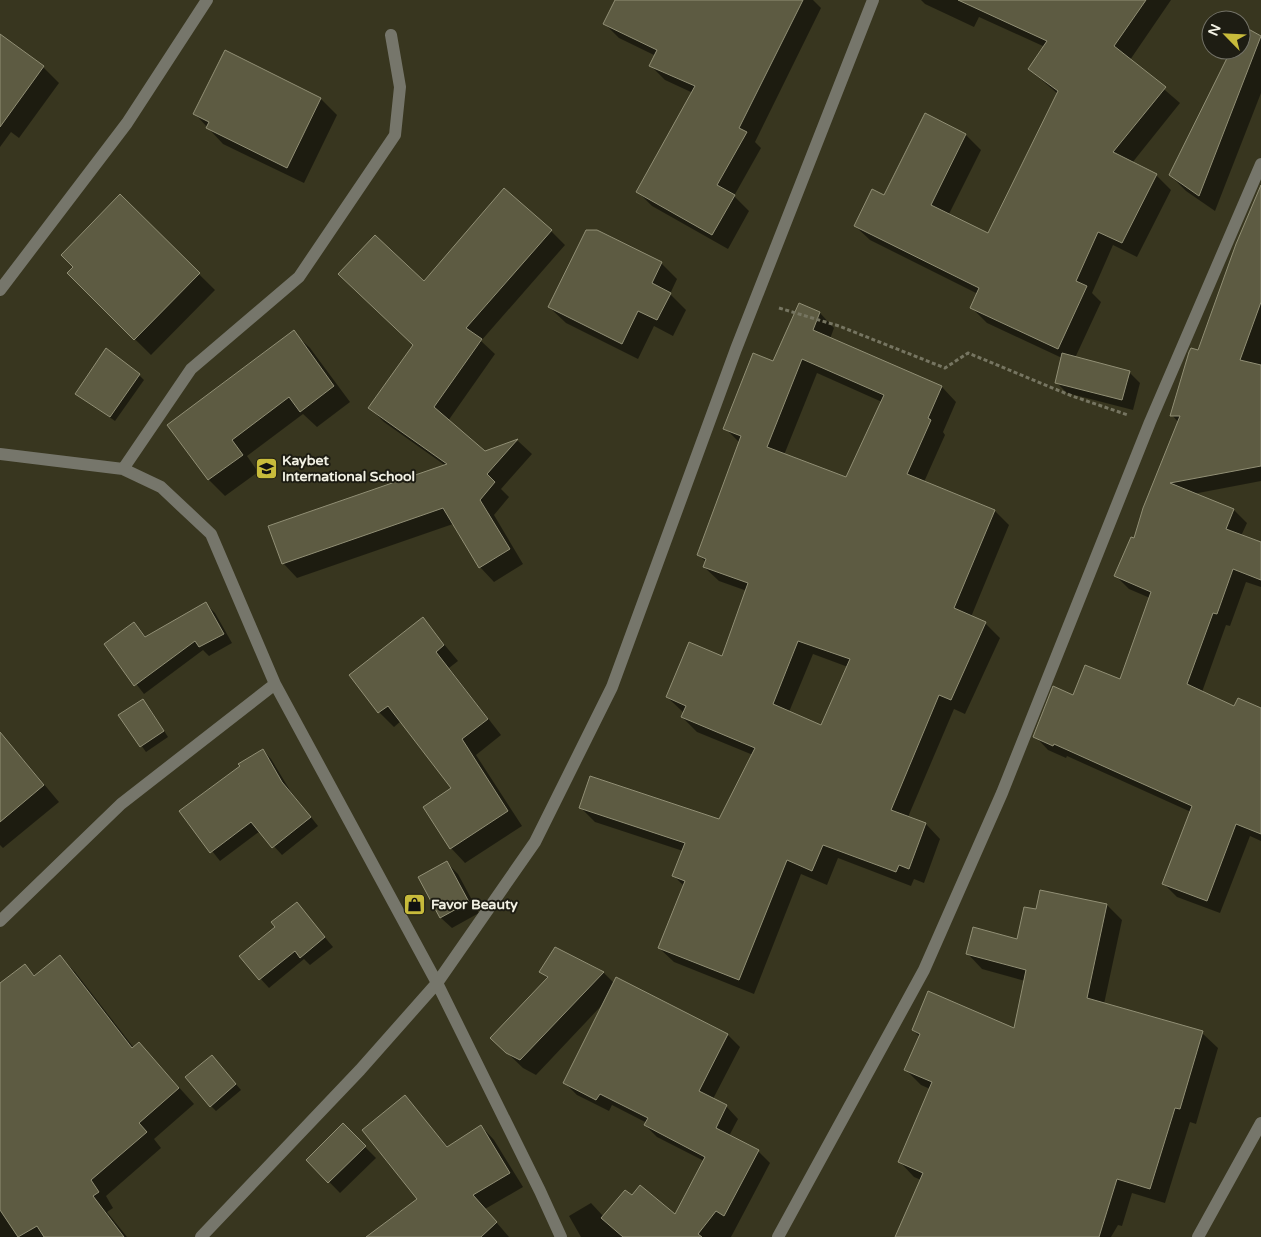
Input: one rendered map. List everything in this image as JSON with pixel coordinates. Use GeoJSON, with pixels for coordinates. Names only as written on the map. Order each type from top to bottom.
{"type":"FeatureCollection","features":[{"type":"Feature","properties":{"kind":"street"},"geometry":{"type":"LineString","coordinates":[[0,290],[127,123],[207,0]]}},
{"type":"Feature","properties":{"kind":"street"},"geometry":{"type":"LineString","coordinates":[[201,1237],[360,1070],[437,982],[535,842],[612,687],[736,349],[873,0]]}},
{"type":"Feature","properties":{"kind":"street"},"geometry":{"type":"LineString","coordinates":[[122,469],[191,369],[299,277],[395,136],[400,87],[390,36]]}},
{"type":"Feature","properties":{"kind":"street"},"geometry":{"type":"LineString","coordinates":[[778,1237],[924,970],[1002,793],[1150,422],[1261,164]]}},
{"type":"Feature","properties":{"kind":"street"},"geometry":{"type":"LineString","coordinates":[[0,454],[122,469],[161,487],[211,534],[275,684],[437,982],[540,1191],[560,1237]]}},
{"type":"Feature","properties":{"kind":"street"},"geometry":{"type":"LineString","coordinates":[[0,922],[121,804],[275,684]]}},
{"type":"Feature","properties":{"kind":"street"},"geometry":{"type":"LineString","coordinates":[[1198,1237],[1261,1123]]}},
{"type":"Feature","properties":{"kind":"path"},"geometry":{"type":"LineString","coordinates":[[776,307],[839,326],[945,368],[968,353],[1072,396],[1150,422]]}},
{"type":"Feature","properties":{"kind":"building"},"geometry":{"type":"Polygon","coordinates":[[[615,0],[803,0],[739,128],[747,132],[717,185],[735,195],[712,235],[636,192],[695,86],[649,66],[657,50],[603,24],[615,0]]]}},
{"type":"Feature","properties":{"kind":"building"},"geometry":{"type":"Polygon","coordinates":[[[958,0],[1146,0],[1114,46],[1166,87],[1113,152],[1157,174],[1122,243],[1098,232],[1076,281],[1087,286],[1058,349],[970,308],[979,288],[854,226],[872,189],[884,195],[925,113],[966,134],[931,205],[988,233],[1058,91],[1028,69],[1047,41],[958,0]]]}},
{"type":"Feature","properties":{"kind":"building"},"geometry":{"type":"Polygon","coordinates":[[[1251,30],[1261,36],[1199,196],[1169,175],[1226,60],[1251,60],[1251,30]]]}},
{"type":"Feature","properties":{"kind":"building"},"geometry":{"type":"Polygon","coordinates":[[[0,34],[44,66],[0,127],[0,34]]]}},
{"type":"Feature","properties":{"kind":"building"},"geometry":{"type":"Polygon","coordinates":[[[225,50],[321,98],[287,168],[206,128],[209,122],[193,114],[225,50]]]}},
{"type":"Feature","properties":{"kind":"building"},"geometry":{"type":"Polygon","coordinates":[[[1261,185],[1261,302],[1240,360],[1261,365],[1261,466],[1170,483],[1234,509],[1226,529],[1261,542],[1261,580],[1233,569],[1217,614],[1213,613],[1187,684],[1234,706],[1238,698],[1261,708],[1261,834],[1236,824],[1207,901],[1162,884],[1192,806],[1054,744],[1053,746],[1033,737],[1053,686],[1073,695],[1085,665],[1120,679],[1151,592],[1114,576],[1131,537],[1134,538],[1143,508],[1180,416],[1170,416],[1189,352],[1191,348],[1198,350],[1236,244],[1261,185]]]}},
{"type":"Feature","properties":{"kind":"building"},"geometry":{"type":"Polygon","coordinates":[[[504,188],[552,230],[466,328],[482,339],[434,407],[485,451],[518,439],[487,474],[495,482],[480,500],[510,549],[479,568],[443,508],[282,564],[268,526],[447,464],[368,408],[413,345],[338,274],[375,235],[424,281],[504,188]]]}},
{"type":"Feature","properties":{"kind":"building"},"geometry":{"type":"Polygon","coordinates":[[[120,194],[200,273],[134,340],[67,273],[73,267],[61,255],[120,194]]]}},
{"type":"Feature","properties":{"kind":"building"},"geometry":{"type":"Polygon","coordinates":[[[586,230],[597,230],[662,262],[652,283],[671,293],[657,320],[638,311],[622,344],[548,307],[586,230]]]}},
{"type":"Feature","properties":{"kind":"building"},"geometry":{"type":"Polygon","coordinates":[[[799,303],[820,312],[813,330],[942,386],[928,418],[931,420],[907,474],[995,510],[954,608],[986,622],[951,700],[939,695],[891,810],[926,823],[909,869],[899,865],[896,872],[823,845],[812,871],[787,860],[739,980],[658,948],[685,881],[672,876],[685,843],[579,808],[590,776],[719,819],[755,748],[681,717],[686,706],[666,697],[689,642],[722,656],[748,583],[703,567],[706,559],[697,555],[741,436],[723,429],[753,353],[773,361],[799,303]],[[802,359],[767,447],[846,477],[884,395],[802,359]],[[798,641],[773,704],[821,725],[850,659],[798,641]]]}},
{"type":"Feature","properties":{"kind":"building"},"geometry":{"type":"Polygon","coordinates":[[[294,330],[334,386],[300,412],[289,397],[232,440],[243,455],[208,480],[167,425],[294,330]]]}},
{"type":"Feature","properties":{"kind":"building"},"geometry":{"type":"Polygon","coordinates":[[[106,348],[140,374],[110,417],[75,394],[106,348]]]}},
{"type":"Feature","properties":{"kind":"building"},"geometry":{"type":"Polygon","coordinates":[[[1062,353],[1130,371],[1122,400],[1055,383],[1062,353]]]}},
{"type":"Feature","properties":{"kind":"building"},"geometry":{"type":"Polygon","coordinates":[[[206,602],[224,634],[199,647],[195,641],[134,686],[104,644],[134,622],[145,637],[206,602]]]}},
{"type":"Feature","properties":{"kind":"building"},"geometry":{"type":"Polygon","coordinates":[[[423,617],[444,645],[436,652],[488,719],[462,739],[508,811],[450,849],[423,807],[451,788],[388,706],[378,713],[349,675],[423,617]]]}},
{"type":"Feature","properties":{"kind":"building"},"geometry":{"type":"Polygon","coordinates":[[[143,699],[164,731],[140,747],[118,715],[143,699]]]}},
{"type":"Feature","properties":{"kind":"building"},"geometry":{"type":"Polygon","coordinates":[[[0,732],[44,785],[0,822],[0,732]]]}},
{"type":"Feature","properties":{"kind":"building"},"geometry":{"type":"Polygon","coordinates":[[[263,749],[282,782],[311,817],[272,848],[251,822],[210,853],[179,811],[240,766],[238,764],[263,749]]]}},
{"type":"Feature","properties":{"kind":"building"},"geometry":{"type":"Polygon","coordinates":[[[447,861],[469,902],[440,918],[418,877],[447,861]]]}},
{"type":"Feature","properties":{"kind":"building"},"geometry":{"type":"Polygon","coordinates":[[[1040,890],[1107,904],[1087,998],[1203,1031],[1180,1109],[1175,1108],[1150,1189],[1117,1179],[1099,1237],[895,1237],[923,1173],[898,1162],[932,1082],[904,1070],[920,1034],[912,1030],[928,991],[1014,1028],[1026,970],[966,954],[973,927],[1017,939],[1024,907],[1036,909],[1040,890]]]}},
{"type":"Feature","properties":{"kind":"building"},"geometry":{"type":"Polygon","coordinates":[[[297,902],[325,937],[300,958],[295,951],[259,980],[239,956],[275,927],[271,922],[297,902]]]}},
{"type":"Feature","properties":{"kind":"building"},"geometry":{"type":"Polygon","coordinates":[[[555,947],[604,972],[520,1060],[506,1053],[490,1038],[548,977],[539,972],[555,947]]]}},
{"type":"Feature","properties":{"kind":"building"},"geometry":{"type":"Polygon","coordinates":[[[60,955],[132,1048],[139,1042],[179,1088],[139,1123],[147,1132],[91,1180],[99,1192],[93,1196],[124,1237],[44,1237],[37,1226],[18,1237],[0,1210],[0,983],[25,964],[34,976],[60,955]]]}},
{"type":"Feature","properties":{"kind":"building"},"geometry":{"type":"Polygon","coordinates":[[[616,977],[728,1034],[699,1091],[727,1105],[716,1128],[759,1150],[724,1216],[716,1211],[698,1234],[702,1237],[623,1237],[601,1218],[625,1190],[632,1195],[640,1185],[675,1214],[705,1157],[644,1125],[648,1118],[600,1094],[596,1100],[563,1083],[616,977]]]}},
{"type":"Feature","properties":{"kind":"building"},"geometry":{"type":"Polygon","coordinates":[[[212,1055],[236,1084],[210,1107],[185,1077],[212,1055]]]}},
{"type":"Feature","properties":{"kind":"building"},"geometry":{"type":"Polygon","coordinates":[[[405,1095],[447,1147],[481,1125],[510,1173],[473,1195],[497,1222],[481,1237],[366,1237],[417,1199],[362,1130],[405,1095]]]}},
{"type":"Feature","properties":{"kind":"building"},"geometry":{"type":"Polygon","coordinates":[[[343,1123],[366,1146],[328,1183],[306,1160],[343,1123]]]}},
{"type":"Feature","properties":{"kind":"place","name":"Kaybet International School"},"geometry":{"type":"Point","coordinates":[266,468]}},
{"type":"Feature","properties":{"kind":"place","name":"Favor Beauty"},"geometry":{"type":"Point","coordinates":[415,904]}}]}
